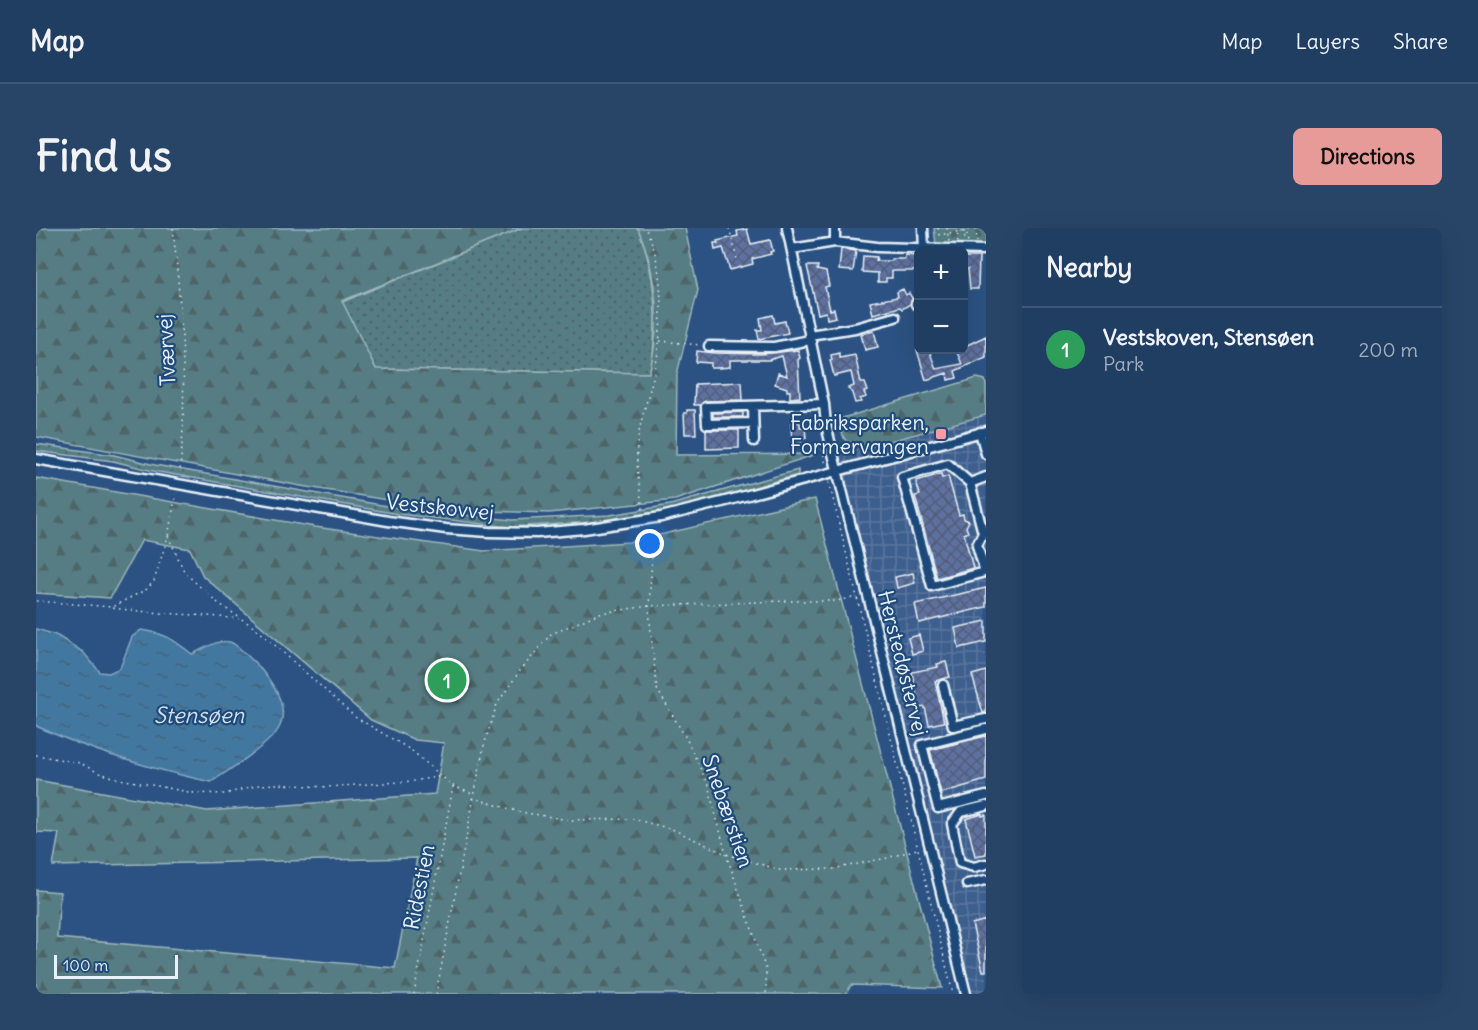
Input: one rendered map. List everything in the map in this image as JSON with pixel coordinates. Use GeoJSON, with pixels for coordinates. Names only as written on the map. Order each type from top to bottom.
{"type":"FeatureCollection","features":[{"type":"Feature","properties":{"kind":"street","name":"Herstedøstervej"},"geometry":{"type":"LineString","coordinates":[[787,228],[824,404],[826,424],[966,994]]}},
{"type":"Feature","properties":{"kind":"street"},"geometry":{"type":"LineString","coordinates":[[835,228],[835,242]]}},
{"type":"Feature","properties":{"kind":"street"},"geometry":{"type":"LineString","coordinates":[[923,228],[924,246]]}},
{"type":"Feature","properties":{"kind":"street"},"geometry":{"type":"LineString","coordinates":[[792,249],[835,242],[914,249]]}},
{"type":"Feature","properties":{"kind":"street"},"geometry":{"type":"LineString","coordinates":[[969,250],[986,250]]}},
{"type":"Feature","properties":{"kind":"street"},"geometry":{"type":"LineString","coordinates":[[709,346],[774,347],[895,317]]}},
{"type":"Feature","properties":{"kind":"street"},"geometry":{"type":"LineString","coordinates":[[753,423],[707,424],[706,408],[824,404]]}},
{"type":"Feature","properties":{"kind":"street"},"geometry":{"type":"LineString","coordinates":[[753,406],[754,441]]}},
{"type":"Feature","properties":{"kind":"street"},"geometry":{"type":"LineString","coordinates":[[983,432],[986,453]]}},
{"type":"Feature","properties":{"kind":"street","name":"Vestskovvej"},"geometry":{"type":"LineString","coordinates":[[36,459],[388,521],[446,529],[518,533],[584,529],[661,517],[983,432]]}},
{"type":"Feature","properties":{"kind":"street"},"geometry":{"type":"LineString","coordinates":[[948,464],[970,483],[983,533],[977,545],[985,572],[932,586],[902,477],[948,464]]}},
{"type":"Feature","properties":{"kind":"street"},"geometry":{"type":"LineString","coordinates":[[970,483],[986,477]]}},
{"type":"Feature","properties":{"kind":"street"},"geometry":{"type":"LineString","coordinates":[[943,684],[953,726],[986,719]]}},
{"type":"Feature","properties":{"kind":"street"},"geometry":{"type":"LineString","coordinates":[[986,729],[922,745],[938,808],[986,796]]}},
{"type":"Feature","properties":{"kind":"street"},"geometry":{"type":"LineString","coordinates":[[986,806],[961,812],[952,824],[960,863],[974,867],[986,864]]}},
{"type":"Feature","properties":{"kind":"street"},"geometry":{"type":"LineString","coordinates":[[967,884],[986,880]]}},
{"type":"Feature","properties":{"kind":"path","name":"Tværvej"},"geometry":{"type":"LineString","coordinates":[[173,228],[185,424],[180,470]]}},
{"type":"Feature","properties":{"kind":"path"},"geometry":{"type":"LineString","coordinates":[[643,509],[636,471],[638,442],[656,364],[661,287],[650,236],[645,228]]}},
{"type":"Feature","properties":{"kind":"path"},"geometry":{"type":"LineString","coordinates":[[729,228],[737,259]]}},
{"type":"Feature","properties":{"kind":"path"},"geometry":{"type":"LineString","coordinates":[[938,228],[939,236],[977,228],[978,243]]}},
{"type":"Feature","properties":{"kind":"path"},"geometry":{"type":"LineString","coordinates":[[947,228],[948,246]]}},
{"type":"Feature","properties":{"kind":"path"},"geometry":{"type":"LineString","coordinates":[[957,228],[958,243],[965,244],[966,230]]}},
{"type":"Feature","properties":{"kind":"path"},"geometry":{"type":"LineString","coordinates":[[966,230],[969,250]]}},
{"type":"Feature","properties":{"kind":"path"},"geometry":{"type":"LineString","coordinates":[[659,340],[709,346]]}},
{"type":"Feature","properties":{"kind":"path"},"geometry":{"type":"LineString","coordinates":[[828,474],[953,994]]}},
{"type":"Feature","properties":{"kind":"path"},"geometry":{"type":"LineString","coordinates":[[112,607],[134,598],[154,581],[168,536],[176,494]]}},
{"type":"Feature","properties":{"kind":"path","name":"Snebærstien"},"geometry":{"type":"LineString","coordinates":[[647,534],[652,557],[651,635],[657,688],[686,738],[708,785],[726,854],[766,970],[766,994]]}},
{"type":"Feature","properties":{"kind":"path"},"geometry":{"type":"LineString","coordinates":[[168,536],[185,573],[218,603],[258,630],[355,717],[411,750],[453,786],[470,794],[473,798],[520,812],[570,820],[633,819],[672,829],[726,854],[780,870],[833,869],[887,858],[917,849]]}},
{"type":"Feature","properties":{"kind":"path"},"geometry":{"type":"LineString","coordinates":[[436,994],[484,745],[497,704],[550,634],[600,613],[650,606],[836,601],[857,597]]}},
{"type":"Feature","properties":{"kind":"path"},"geometry":{"type":"LineString","coordinates":[[36,600],[112,607],[153,614],[239,619]]}},
{"type":"Feature","properties":{"kind":"path"},"geometry":{"type":"LineString","coordinates":[[36,755],[81,763],[99,773],[120,779],[194,793],[225,794],[259,785],[327,787],[403,782],[442,776]]}},
{"type":"Feature","properties":{"kind":"path","name":"Ridestien"},"geometry":{"type":"LineString","coordinates":[[414,994],[453,786]]}},
{"type":"Feature","properties":{"kind":"shaded area"},"geometry":{"type":"Polygon","coordinates":[[[986,413],[986,994],[967,994],[829,453],[986,413]]]}},
{"type":"Feature","properties":{"kind":"green space"},"geometry":{"type":"Polygon","coordinates":[[[36,228],[522,228],[342,301],[376,369],[649,373],[655,337],[656,300],[650,263],[638,228],[685,228],[698,290],[677,374],[676,455],[817,454],[675,500],[549,513],[449,510],[301,486],[36,437],[36,228]]]}},
{"type":"Feature","properties":{"kind":"green space"},"geometry":{"type":"Polygon","coordinates":[[[522,228],[638,228],[653,282],[655,336],[650,373],[376,369],[342,302],[522,228]]]}},
{"type":"Feature","properties":{"kind":"green space"},"geometry":{"type":"Polygon","coordinates":[[[934,228],[986,228],[986,245],[936,244],[934,228]]]}},
{"type":"Feature","properties":{"kind":"green space"},"geometry":{"type":"Polygon","coordinates":[[[977,378],[985,380],[986,383],[986,415],[868,447],[849,443],[842,433],[839,419],[977,378]]]}},
{"type":"Feature","properties":{"kind":"green space"},"geometry":{"type":"Polygon","coordinates":[[[36,444],[114,455],[155,465],[398,508],[512,520],[610,515],[670,505],[798,470],[798,475],[671,510],[610,521],[510,527],[398,514],[153,471],[113,461],[36,451],[36,444]]]}},
{"type":"Feature","properties":{"kind":"green space"},"geometry":{"type":"Polygon","coordinates":[[[36,478],[315,527],[484,551],[629,542],[815,499],[942,988],[851,985],[846,994],[36,994],[36,890],[60,892],[57,938],[395,968],[417,858],[53,866],[59,833],[36,832],[36,780],[207,811],[435,794],[444,743],[415,740],[371,720],[203,576],[190,549],[142,540],[110,598],[36,593],[36,478]]]}},
{"type":"Feature","properties":{"kind":"water","name":"Stensøen"},"geometry":{"type":"Polygon","coordinates":[[[36,629],[56,635],[83,652],[100,672],[109,673],[120,668],[132,637],[141,630],[169,638],[192,654],[215,643],[230,642],[252,660],[274,686],[282,707],[279,728],[267,742],[211,782],[122,758],[57,735],[36,726],[36,629]]]}},
{"type":"Feature","properties":{"kind":"building"},"geometry":{"type":"Polygon","coordinates":[[[747,229],[751,244],[770,240],[773,251],[770,252],[771,254],[752,259],[753,264],[730,270],[723,248],[715,250],[714,243],[738,236],[737,231],[747,229]]]}},
{"type":"Feature","properties":{"kind":"building"},"geometry":{"type":"Polygon","coordinates":[[[841,249],[856,251],[853,271],[839,270],[841,249]]]}},
{"type":"Feature","properties":{"kind":"building"},"geometry":{"type":"Polygon","coordinates":[[[905,255],[914,256],[914,271],[892,271],[892,278],[886,278],[886,282],[878,282],[878,273],[862,272],[863,256],[877,257],[876,261],[905,259],[905,255]]]}},
{"type":"Feature","properties":{"kind":"building"},"geometry":{"type":"Polygon","coordinates":[[[968,257],[979,257],[978,289],[970,289],[968,257]]]}},
{"type":"Feature","properties":{"kind":"building"},"geometry":{"type":"Polygon","coordinates":[[[807,266],[818,266],[817,270],[826,272],[829,286],[825,287],[830,310],[834,309],[836,317],[827,319],[826,312],[818,314],[807,266]]]}},
{"type":"Feature","properties":{"kind":"building"},"geometry":{"type":"Polygon","coordinates":[[[903,289],[906,295],[909,293],[912,298],[910,304],[902,309],[900,307],[873,314],[870,302],[898,297],[897,292],[903,289]]]}},
{"type":"Feature","properties":{"kind":"building"},"geometry":{"type":"Polygon","coordinates":[[[773,315],[775,323],[785,321],[788,333],[759,339],[757,330],[762,330],[760,318],[773,315]]]}},
{"type":"Feature","properties":{"kind":"building"},"geometry":{"type":"Polygon","coordinates":[[[874,331],[878,347],[865,350],[861,334],[874,331]]]}},
{"type":"Feature","properties":{"kind":"building"},"geometry":{"type":"Polygon","coordinates":[[[986,336],[986,357],[955,371],[957,378],[948,380],[947,373],[926,380],[918,354],[930,354],[936,369],[962,364],[958,354],[968,354],[968,345],[986,336]]]}},
{"type":"Feature","properties":{"kind":"building"},"geometry":{"type":"Polygon","coordinates":[[[798,350],[800,397],[790,398],[790,391],[787,391],[787,388],[775,384],[778,373],[787,376],[782,356],[769,360],[730,360],[730,367],[719,368],[711,368],[711,363],[696,362],[697,351],[761,354],[798,350]]]}},
{"type":"Feature","properties":{"kind":"building"},"geometry":{"type":"Polygon","coordinates":[[[839,353],[839,358],[855,355],[861,383],[865,383],[868,391],[864,392],[866,397],[860,399],[861,402],[855,403],[848,388],[854,386],[851,372],[834,376],[831,355],[839,353]]]}},
{"type":"Feature","properties":{"kind":"building"},"geometry":{"type":"Polygon","coordinates":[[[742,382],[743,400],[706,401],[700,405],[694,405],[695,384],[742,382]]]}},
{"type":"Feature","properties":{"kind":"building"},"geometry":{"type":"Polygon","coordinates":[[[687,410],[695,410],[696,434],[685,434],[684,413],[687,413],[687,410]]]}},
{"type":"Feature","properties":{"kind":"building"},"geometry":{"type":"Polygon","coordinates":[[[743,412],[743,417],[713,417],[713,413],[743,412]]]}},
{"type":"Feature","properties":{"kind":"building"},"geometry":{"type":"Polygon","coordinates":[[[800,422],[800,427],[805,427],[806,438],[801,438],[801,443],[792,443],[791,423],[800,422]]]}},
{"type":"Feature","properties":{"kind":"building"},"geometry":{"type":"Polygon","coordinates":[[[706,430],[739,430],[739,448],[706,449],[706,430]]]}},
{"type":"Feature","properties":{"kind":"building"},"geometry":{"type":"Polygon","coordinates":[[[941,474],[942,478],[948,476],[959,515],[963,514],[964,519],[969,521],[966,527],[968,532],[964,534],[973,568],[937,578],[915,496],[920,495],[916,481],[941,474]]]}},
{"type":"Feature","properties":{"kind":"building"},"geometry":{"type":"Polygon","coordinates":[[[913,573],[915,583],[897,588],[895,577],[913,573]]]}},
{"type":"Feature","properties":{"kind":"building"},"geometry":{"type":"Polygon","coordinates":[[[986,588],[986,607],[919,623],[915,604],[986,588]]]}},
{"type":"Feature","properties":{"kind":"building"},"geometry":{"type":"Polygon","coordinates":[[[986,621],[986,642],[959,648],[955,628],[986,621]]]}},
{"type":"Feature","properties":{"kind":"building"},"geometry":{"type":"Polygon","coordinates":[[[919,635],[923,651],[912,654],[908,638],[919,635]]]}},
{"type":"Feature","properties":{"kind":"building"},"geometry":{"type":"Polygon","coordinates":[[[946,662],[950,677],[935,681],[944,722],[929,725],[925,707],[919,708],[912,672],[938,667],[937,664],[946,662]]]}},
{"type":"Feature","properties":{"kind":"building"},"geometry":{"type":"Polygon","coordinates":[[[986,671],[986,713],[983,713],[972,675],[986,671]]]}},
{"type":"Feature","properties":{"kind":"building"},"geometry":{"type":"Polygon","coordinates":[[[986,736],[986,780],[941,793],[930,750],[986,736]]]}},
{"type":"Feature","properties":{"kind":"building"},"geometry":{"type":"Polygon","coordinates":[[[982,814],[982,816],[986,815],[986,854],[975,856],[966,819],[982,814]]]}},
{"type":"Feature","properties":{"kind":"building"},"geometry":{"type":"Polygon","coordinates":[[[986,920],[986,971],[983,971],[972,924],[986,920]]]}},
{"type":"Feature","properties":{"kind":"place","name":"Fabriksparken, Formervangen"},"geometry":{"type":"Point","coordinates":[941,434]}},
{"type":"Feature","properties":{"kind":"place","name":"Vestskoven, Stensøen"},"geometry":{"type":"Point","coordinates":[447,680]}}]}
